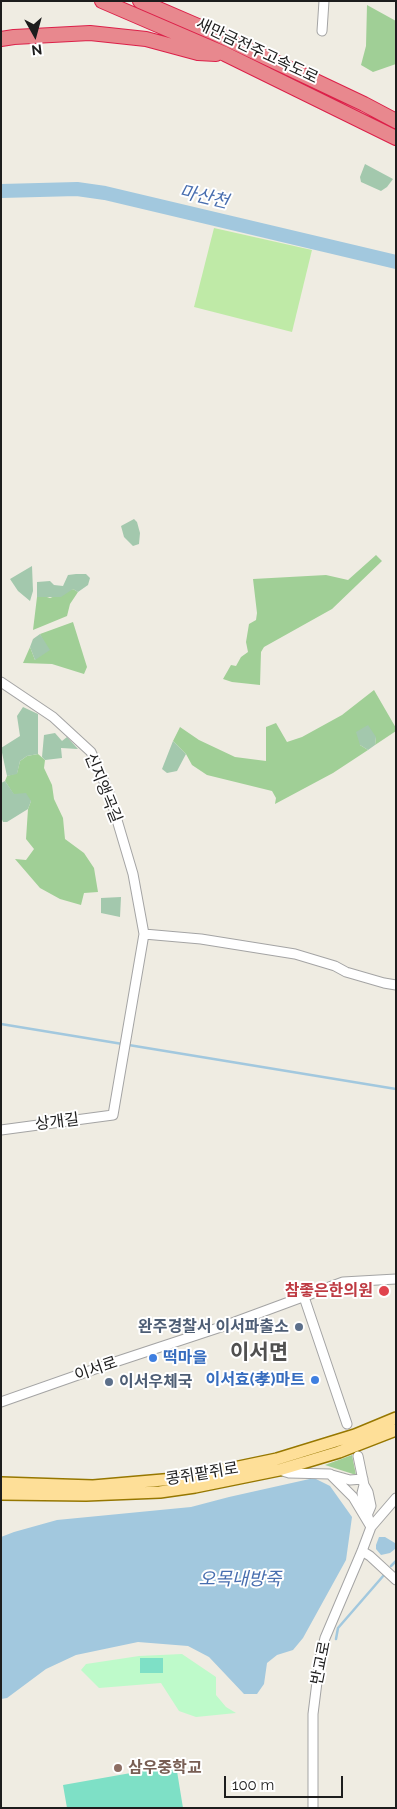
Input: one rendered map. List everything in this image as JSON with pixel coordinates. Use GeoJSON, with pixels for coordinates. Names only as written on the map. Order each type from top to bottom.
{"type":"FeatureCollection","features":[{"type":"Feature","properties":{"kind":"highway","name":"새만금전주고속도로"},"geometry":{"type":"LineString","coordinates":[[102,1],[226,54],[396,138]]}},
{"type":"Feature","properties":{"kind":"highway","name":"새만금전주고속도로"},"geometry":{"type":"LineString","coordinates":[[140,1],[212,32],[396,121]]}},
{"type":"Feature","properties":{"kind":"highway"},"geometry":{"type":"LineString","coordinates":[[1,39],[90,33],[146,39],[198,53],[226,54]]}},
{"type":"Feature","properties":{"kind":"main road","name":"콩쥐팥쥐로"},"geometry":{"type":"LineString","coordinates":[[1,1482],[93,1486],[186,1478],[277,1459],[355,1435],[396,1418]]}},
{"type":"Feature","properties":{"kind":"main road","name":"콩쥐팥쥐로"},"geometry":{"type":"LineString","coordinates":[[1,1494],[86,1495],[160,1492],[194,1487],[279,1470],[339,1452],[396,1430]]}},
{"type":"Feature","properties":{"kind":"street"},"geometry":{"type":"LineString","coordinates":[[322,31],[324,1]]}},
{"type":"Feature","properties":{"kind":"street","name":"신지앵곡길"},"geometry":{"type":"LineString","coordinates":[[1,682],[53,717],[91,752],[108,794],[133,874],[144,934],[113,1115]]}},
{"type":"Feature","properties":{"kind":"street"},"geometry":{"type":"LineString","coordinates":[[144,934],[201,940],[295,954],[335,966],[352,974],[396,985]]}},
{"type":"Feature","properties":{"kind":"street","name":"상개길"},"geometry":{"type":"LineString","coordinates":[[1,1130],[113,1115]]}},
{"type":"Feature","properties":{"kind":"street","name":"이서로"},"geometry":{"type":"LineString","coordinates":[[1,1402],[224,1326],[344,1282],[396,1279]]}},
{"type":"Feature","properties":{"kind":"street"},"geometry":{"type":"LineString","coordinates":[[304,1297],[347,1424]]}},
{"type":"Feature","properties":{"kind":"street"},"geometry":{"type":"LineString","coordinates":[[358,1456],[363,1482],[363,1499],[371,1527]]}},
{"type":"Feature","properties":{"kind":"street"},"geometry":{"type":"LineString","coordinates":[[279,1470],[289,1474],[330,1474],[363,1482]]}},
{"type":"Feature","properties":{"kind":"street"},"geometry":{"type":"LineString","coordinates":[[330,1474],[353,1497],[371,1527]]}},
{"type":"Feature","properties":{"kind":"street"},"geometry":{"type":"LineString","coordinates":[[371,1527],[396,1498]]}},
{"type":"Feature","properties":{"kind":"street","name":"반교로"},"geometry":{"type":"LineString","coordinates":[[313,1808],[313,1714],[320,1658],[325,1638],[371,1527]]}},
{"type":"Feature","properties":{"kind":"street"},"geometry":{"type":"LineString","coordinates":[[362,1551],[396,1580]]}},
{"type":"Feature","properties":{"kind":"green space"},"geometry":{"type":"Polygon","coordinates":[[[367,5],[396,21],[396,64],[373,72],[361,65],[366,46],[367,5]]]}},
{"type":"Feature","properties":{"kind":"green space"},"geometry":{"type":"Polygon","coordinates":[[[365,164],[393,179],[387,187],[381,191],[361,182],[360,177],[365,164]]]}},
{"type":"Feature","properties":{"kind":"green space"},"geometry":{"type":"Polygon","coordinates":[[[214,228],[312,250],[292,332],[194,307],[214,228]]]}},
{"type":"Feature","properties":{"kind":"green space"},"geometry":{"type":"Polygon","coordinates":[[[134,519],[137,522],[140,533],[139,544],[133,546],[124,537],[121,526],[134,519]]]}},
{"type":"Feature","properties":{"kind":"green space"},"geometry":{"type":"Polygon","coordinates":[[[376,555],[382,561],[332,609],[264,647],[261,652],[260,685],[232,682],[223,679],[231,665],[236,666],[241,657],[248,652],[246,642],[249,624],[256,620],[257,613],[253,579],[326,575],[348,580],[376,555]]]}},
{"type":"Feature","properties":{"kind":"green space"},"geometry":{"type":"Polygon","coordinates":[[[32,566],[33,591],[30,601],[18,591],[10,579],[32,566]]]}},
{"type":"Feature","properties":{"kind":"green space"},"geometry":{"type":"Polygon","coordinates":[[[86,574],[90,578],[88,585],[78,592],[73,589],[61,597],[37,597],[37,582],[50,581],[54,585],[63,586],[68,575],[86,574]]]}},
{"type":"Feature","properties":{"kind":"green space"},"geometry":{"type":"Polygon","coordinates":[[[73,589],[78,592],[70,604],[67,616],[33,630],[37,597],[44,596],[50,598],[73,589]]]}},
{"type":"Feature","properties":{"kind":"green space"},"geometry":{"type":"Polygon","coordinates":[[[73,622],[87,667],[84,674],[52,664],[23,663],[30,647],[35,660],[44,643],[40,634],[73,622]]]}},
{"type":"Feature","properties":{"kind":"green space"},"geometry":{"type":"Polygon","coordinates":[[[40,634],[50,650],[35,660],[30,647],[33,639],[40,634]]]}},
{"type":"Feature","properties":{"kind":"green space"},"geometry":{"type":"Polygon","coordinates":[[[374,690],[396,731],[375,745],[376,737],[360,745],[368,750],[333,773],[275,804],[276,798],[272,791],[207,775],[192,765],[186,754],[173,741],[180,727],[199,740],[235,757],[266,761],[266,727],[276,723],[287,742],[302,737],[342,715],[374,690]]]}},
{"type":"Feature","properties":{"kind":"green space"},"geometry":{"type":"Polygon","coordinates":[[[23,707],[38,714],[38,754],[27,756],[20,761],[17,774],[7,776],[1,748],[20,736],[17,716],[23,707]]]}},
{"type":"Feature","properties":{"kind":"green space"},"geometry":{"type":"Polygon","coordinates":[[[368,725],[376,737],[375,745],[368,750],[360,745],[356,732],[368,725]]]}},
{"type":"Feature","properties":{"kind":"green space"},"geometry":{"type":"Polygon","coordinates":[[[55,733],[62,741],[67,737],[78,749],[61,748],[62,758],[45,760],[42,757],[44,735],[55,733]]]}},
{"type":"Feature","properties":{"kind":"green space"},"geometry":{"type":"Polygon","coordinates":[[[173,741],[186,754],[177,771],[167,773],[162,769],[173,741]]]}},
{"type":"Feature","properties":{"kind":"green space"},"geometry":{"type":"Polygon","coordinates":[[[38,754],[45,760],[44,768],[52,785],[54,799],[63,818],[65,839],[84,853],[94,868],[98,892],[84,893],[81,905],[60,899],[40,888],[15,859],[26,860],[34,849],[26,839],[28,809],[31,801],[17,794],[14,795],[5,781],[7,776],[17,773],[20,761],[27,756],[38,754]]]}},
{"type":"Feature","properties":{"kind":"green space"},"geometry":{"type":"Polygon","coordinates":[[[5,781],[14,794],[26,793],[31,801],[28,809],[7,822],[3,822],[1,817],[1,783],[5,781]]]}},
{"type":"Feature","properties":{"kind":"green space"},"geometry":{"type":"Polygon","coordinates":[[[121,897],[120,917],[101,913],[101,898],[121,897]]]}},
{"type":"Feature","properties":{"kind":"green space"},"geometry":{"type":"Polygon","coordinates":[[[352,1455],[356,1475],[325,1465],[352,1455]]]}},
{"type":"Feature","properties":{"kind":"green space"},"geometry":{"type":"Polygon","coordinates":[[[182,1654],[216,1677],[216,1695],[226,1707],[236,1713],[196,1717],[179,1711],[161,1683],[99,1688],[81,1670],[86,1664],[139,1656],[182,1654]]]}},
{"type":"Feature","properties":{"kind":"green space"},"geometry":{"type":"Polygon","coordinates":[[[140,1658],[163,1658],[163,1673],[140,1673],[140,1658]]]}},
{"type":"Feature","properties":{"kind":"green space"},"geometry":{"type":"Polygon","coordinates":[[[176,1765],[183,1808],[67,1808],[63,1785],[176,1765]]]}},
{"type":"Feature","properties":{"kind":"water","name":"오목내방죽"},"geometry":{"type":"Polygon","coordinates":[[[314,1478],[330,1486],[352,1517],[346,1560],[303,1638],[293,1650],[277,1655],[267,1663],[264,1684],[257,1694],[244,1694],[209,1657],[188,1646],[138,1642],[76,1655],[46,1669],[7,1698],[1,1699],[1,1537],[57,1520],[191,1507],[314,1478]]]}},
{"type":"Feature","properties":{"kind":"water"},"geometry":{"type":"Polygon","coordinates":[[[379,1537],[385,1537],[395,1543],[395,1549],[390,1553],[381,1555],[376,1549],[379,1537]]]}},
{"type":"Feature","properties":{"kind":"waterway","name":"마산천"},"geometry":{"type":"LineString","coordinates":[[1,191],[77,189],[105,193],[396,262]]}},
{"type":"Feature","properties":{"kind":"waterway"},"geometry":{"type":"LineString","coordinates":[[1,1024],[396,1089]]}},
{"type":"Feature","properties":{"kind":"waterway"},"geometry":{"type":"LineString","coordinates":[[391,1566],[396,1561]]}},
{"type":"Feature","properties":{"kind":"waterway"},"geometry":{"type":"LineString","coordinates":[[336,1639],[338,1628],[384,1575]]}},
{"type":"Feature","properties":{"kind":"place","name":"참좋은한의원"},"geometry":{"type":"Point","coordinates":[384,1291]}},
{"type":"Feature","properties":{"kind":"place","name":"완주경찰서 이서파출소"},"geometry":{"type":"Point","coordinates":[299,1327]}},
{"type":"Feature","properties":{"kind":"place","name":"떡마을"},"geometry":{"type":"Point","coordinates":[153,1358]}},
{"type":"Feature","properties":{"kind":"place","name":"이서효(孝)마트"},"geometry":{"type":"Point","coordinates":[315,1380]}},
{"type":"Feature","properties":{"kind":"place","name":"이서우체국"},"geometry":{"type":"Point","coordinates":[109,1382]}},
{"type":"Feature","properties":{"kind":"place","name":"삼우중학교"},"geometry":{"type":"Point","coordinates":[118,1768]}},
{"type":"Feature","properties":{"kind":"district","name":"이서면"},"geometry":{"type":"Point","coordinates":[259,1353]}}]}
